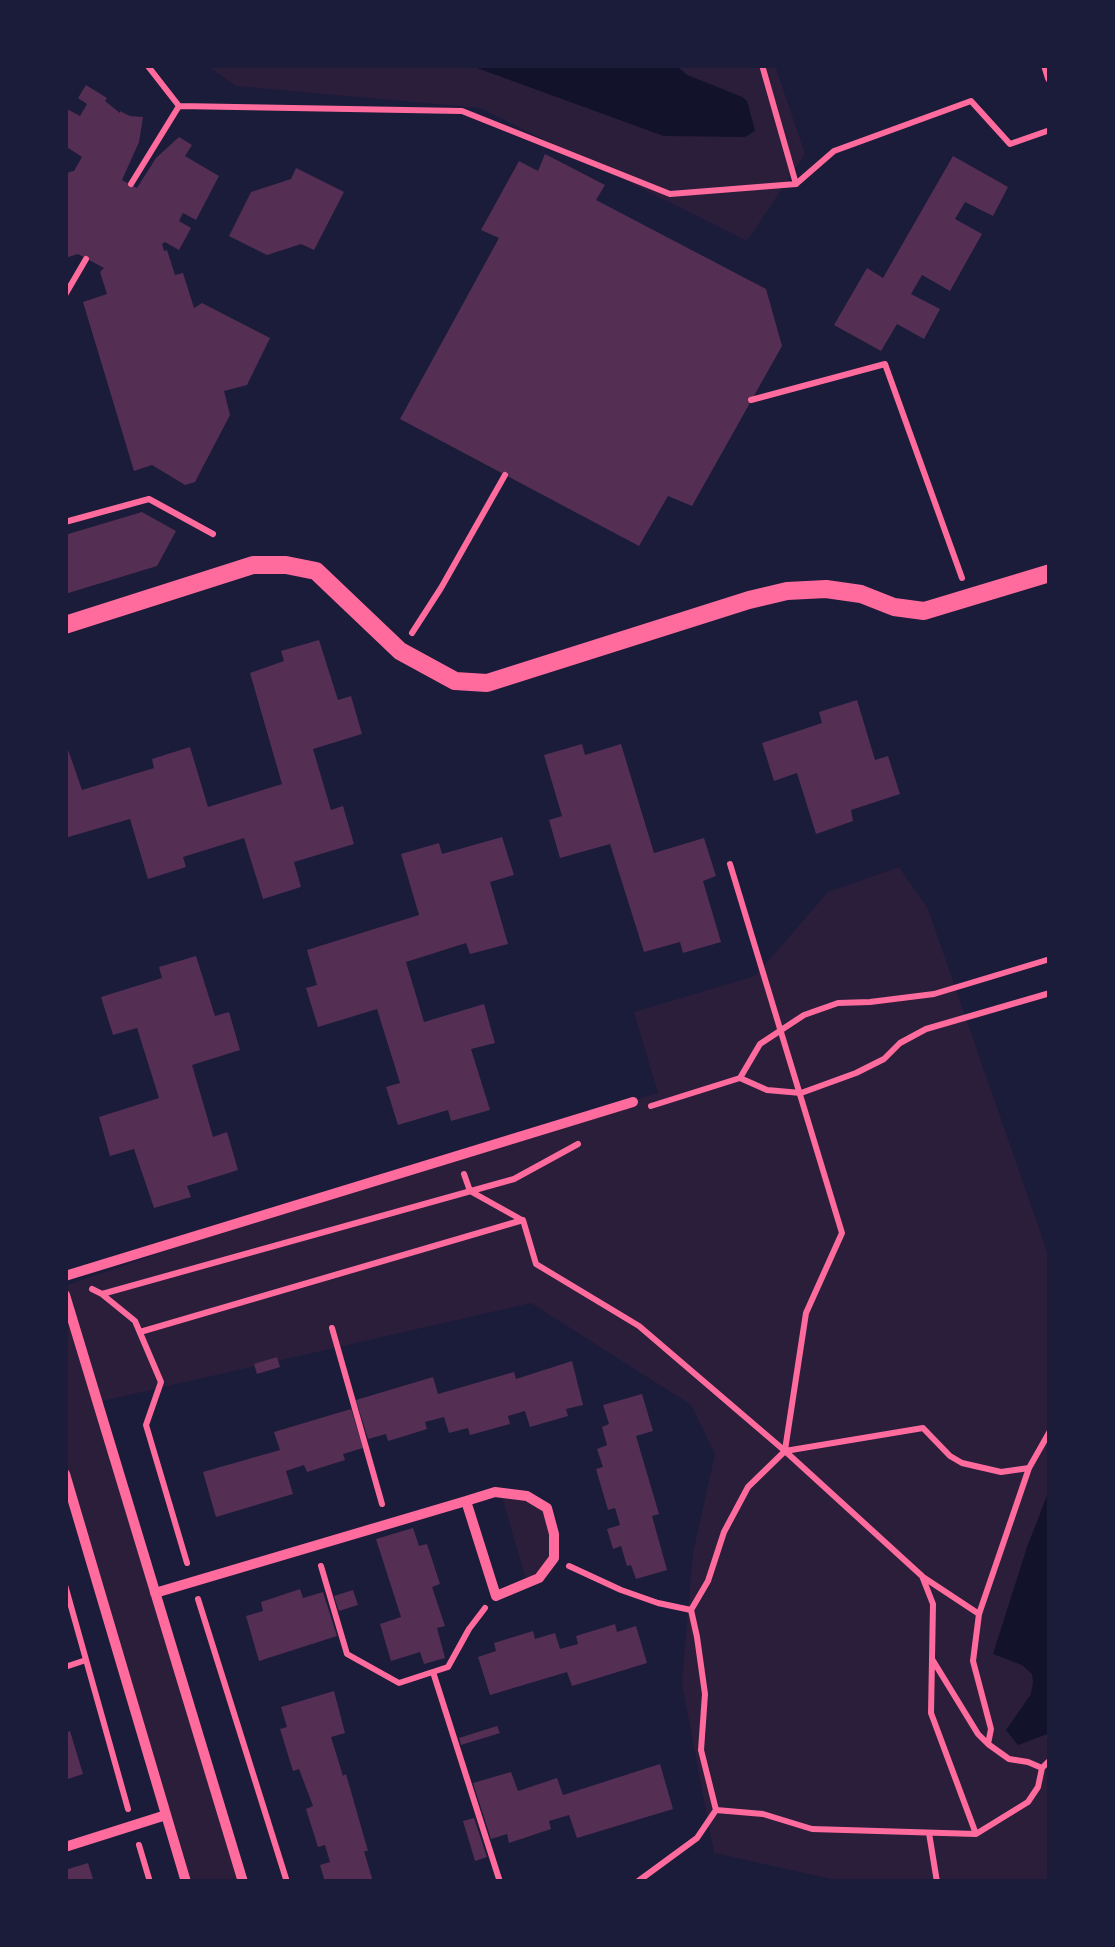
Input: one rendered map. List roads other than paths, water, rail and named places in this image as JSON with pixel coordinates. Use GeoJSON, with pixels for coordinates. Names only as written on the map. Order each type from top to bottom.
{"type":"FeatureCollection","features":[{"type":"Feature","properties":{"kind":"street"},"geometry":{"type":"LineString","coordinates":[[1046,65],[1050,78]]}},
{"type":"Feature","properties":{"kind":"street"},"geometry":{"type":"LineString","coordinates":[[65,624],[253,565],[286,565],[316,571],[400,651],[455,681],[487,683],[787,591],[826,589],[861,594],[894,607],[924,611],[1050,573]]}},
{"type":"Feature","properties":{"kind":"street"},"geometry":{"type":"LineString","coordinates":[[65,1276],[633,1102]]}},
{"type":"Feature","properties":{"kind":"street"},"geometry":{"type":"LineString","coordinates":[[65,1295],[243,1882]]}},
{"type":"Feature","properties":{"kind":"street"},"geometry":{"type":"LineString","coordinates":[[65,1474],[186,1882]]}},
{"type":"Feature","properties":{"kind":"street"},"geometry":{"type":"LineString","coordinates":[[155,1593],[495,1492],[527,1496],[547,1508],[554,1534],[554,1558],[539,1578],[496,1596],[466,1502]]}},
{"type":"Feature","properties":{"kind":"street"},"geometry":{"type":"LineString","coordinates":[[65,1847],[166,1815]]}}]}
